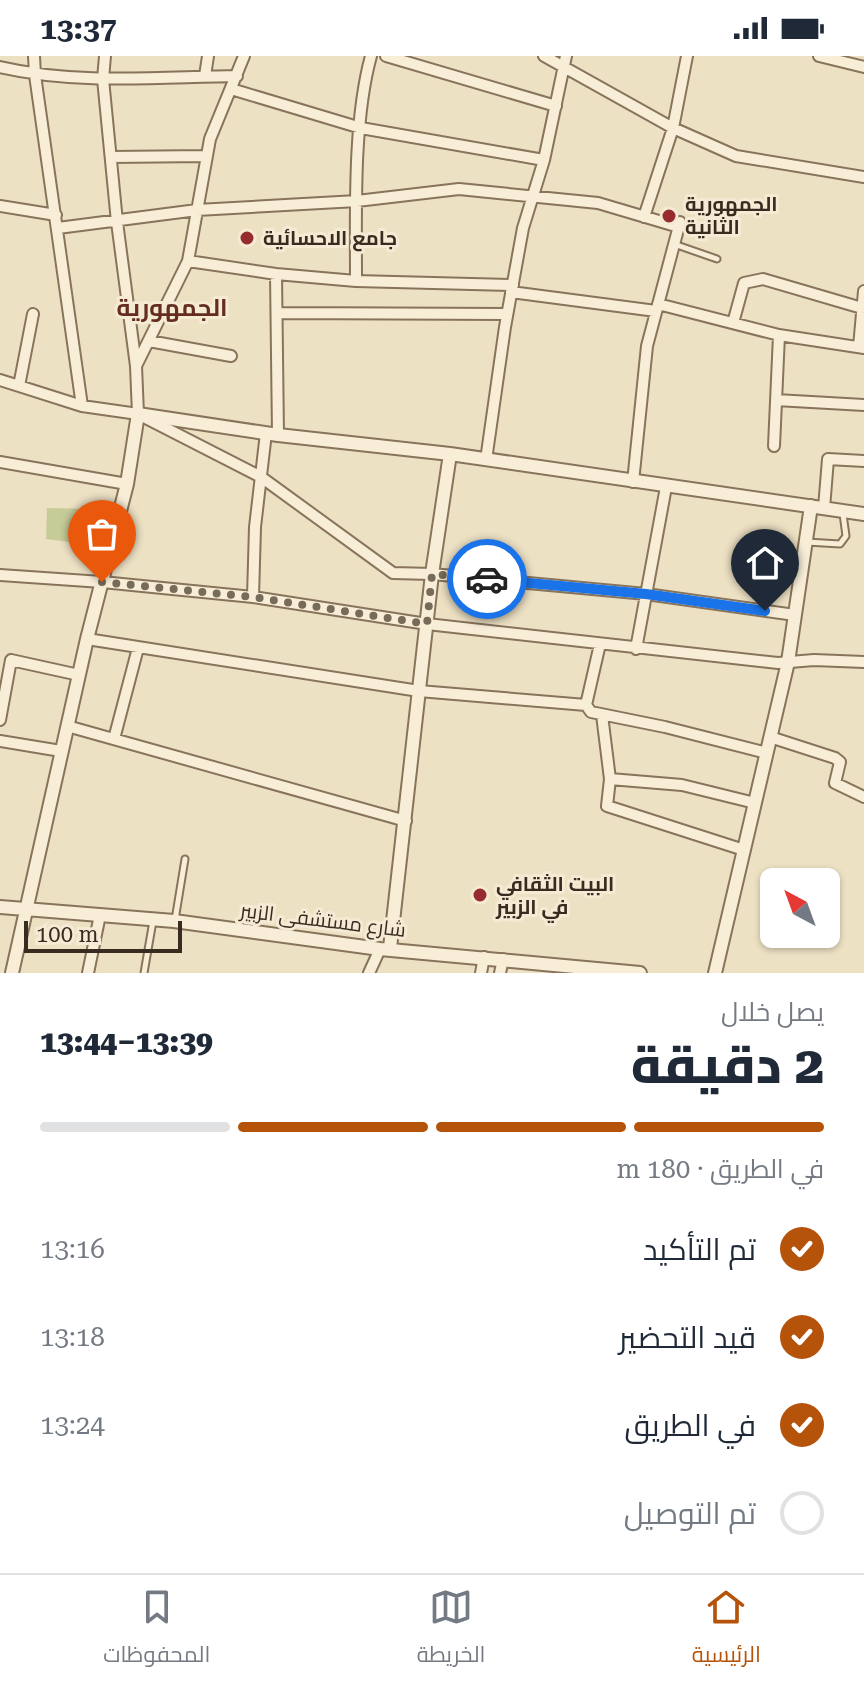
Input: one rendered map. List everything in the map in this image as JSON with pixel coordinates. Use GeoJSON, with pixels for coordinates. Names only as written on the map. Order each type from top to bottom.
{"type":"FeatureCollection","features":[{"type":"Feature","properties":{"kind":"street"},"geometry":{"type":"LineString","coordinates":[[34,56],[82,406]]}},
{"type":"Feature","properties":{"kind":"street"},"geometry":{"type":"LineString","coordinates":[[12,973],[87,639],[127,484],[138,414],[136,366],[117,222],[103,79],[105,56]]}},
{"type":"Feature","properties":{"kind":"street"},"geometry":{"type":"LineString","coordinates":[[205,76],[208,56]]}},
{"type":"Feature","properties":{"kind":"street"},"geometry":{"type":"LineString","coordinates":[[136,366],[188,261],[210,139],[244,56]]}},
{"type":"Feature","properties":{"kind":"street"},"geometry":{"type":"LineString","coordinates":[[356,281],[361,128],[371,56]]}},
{"type":"Feature","properties":{"kind":"street"},"geometry":{"type":"LineString","coordinates":[[386,56],[556,106]]}},
{"type":"Feature","properties":{"kind":"street"},"geometry":{"type":"LineString","coordinates":[[544,56],[564,61],[673,128],[736,156],[864,177]]}},
{"type":"Feature","properties":{"kind":"street"},"geometry":{"type":"LineString","coordinates":[[644,217],[673,128],[687,56]]}},
{"type":"Feature","properties":{"kind":"street"},"geometry":{"type":"LineString","coordinates":[[819,56],[864,67]]}},
{"type":"Feature","properties":{"kind":"street"},"geometry":{"type":"LineString","coordinates":[[486,460],[512,288],[531,196],[544,160],[564,61]]}},
{"type":"Feature","properties":{"kind":"street"},"geometry":{"type":"LineString","coordinates":[[0,67],[35,75],[103,79],[237,76]]}},
{"type":"Feature","properties":{"kind":"street"},"geometry":{"type":"LineString","coordinates":[[231,89],[361,128],[544,160]]}},
{"type":"Feature","properties":{"kind":"street"},"geometry":{"type":"LineString","coordinates":[[111,157],[206,156]]}},
{"type":"Feature","properties":{"kind":"street"},"geometry":{"type":"LineString","coordinates":[[58,228],[197,210],[357,201],[459,189],[598,203],[680,224],[647,346],[633,482]]}},
{"type":"Feature","properties":{"kind":"street"},"geometry":{"type":"LineString","coordinates":[[0,206],[56,215]]}},
{"type":"Feature","properties":{"kind":"street"},"geometry":{"type":"LineString","coordinates":[[188,261],[276,274],[356,281],[512,288],[657,308],[779,335],[861,348],[864,291]]}},
{"type":"Feature","properties":{"kind":"street"},"geometry":{"type":"LineString","coordinates":[[253,597],[255,527],[261,477],[272,434],[276,274]]}},
{"type":"Feature","properties":{"kind":"street"},"geometry":{"type":"LineString","coordinates":[[733,323],[744,283],[763,279],[862,308]]}},
{"type":"Feature","properties":{"kind":"street"},"geometry":{"type":"LineString","coordinates":[[277,313],[507,314]]}},
{"type":"Feature","properties":{"kind":"street"},"geometry":{"type":"LineString","coordinates":[[19,386],[33,314]]}},
{"type":"Feature","properties":{"kind":"street"},"geometry":{"type":"LineString","coordinates":[[774,446],[779,335]]}},
{"type":"Feature","properties":{"kind":"street"},"geometry":{"type":"LineString","coordinates":[[149,341],[231,356]]}},
{"type":"Feature","properties":{"kind":"street"},"geometry":{"type":"LineString","coordinates":[[0,380],[82,406],[272,434],[450,454],[864,514]]}},
{"type":"Feature","properties":{"kind":"street"},"geometry":{"type":"LineString","coordinates":[[776,400],[864,405]]}},
{"type":"Feature","properties":{"kind":"street"},"geometry":{"type":"LineString","coordinates":[[138,414],[261,477],[393,573],[646,594],[795,615]]}},
{"type":"Feature","properties":{"kind":"street"},"geometry":{"type":"LineString","coordinates":[[369,973],[385,948],[406,821],[432,574],[450,454]]}},
{"type":"Feature","properties":{"kind":"street"},"geometry":{"type":"LineString","coordinates":[[715,973],[788,662],[806,542],[818,507],[828,459],[864,461]]}},
{"type":"Feature","properties":{"kind":"street"},"geometry":{"type":"LineString","coordinates":[[0,462],[127,484]]}},
{"type":"Feature","properties":{"kind":"street"},"geometry":{"type":"LineString","coordinates":[[636,649],[666,487]]}},
{"type":"Feature","properties":{"kind":"street"},"geometry":{"type":"LineString","coordinates":[[0,575],[253,597],[427,624],[636,649],[778,663],[814,660],[864,662]]}},
{"type":"Feature","properties":{"kind":"street"},"geometry":{"type":"LineString","coordinates":[[87,639],[419,691],[586,705]]}},
{"type":"Feature","properties":{"kind":"street"},"geometry":{"type":"LineString","coordinates":[[600,644],[586,705],[591,712],[767,753]]}},
{"type":"Feature","properties":{"kind":"street"},"geometry":{"type":"LineString","coordinates":[[114,739],[138,648]]}},
{"type":"Feature","properties":{"kind":"street"},"geometry":{"type":"LineString","coordinates":[[0,720],[11,660],[79,675]]}},
{"type":"Feature","properties":{"kind":"street"},"geometry":{"type":"LineString","coordinates":[[602,715],[610,779],[607,806],[744,850]]}},
{"type":"Feature","properties":{"kind":"street"},"geometry":{"type":"LineString","coordinates":[[67,726],[406,821]]}},
{"type":"Feature","properties":{"kind":"street"},"geometry":{"type":"LineString","coordinates":[[770,737],[835,758],[840,762],[835,783],[864,797]]}},
{"type":"Feature","properties":{"kind":"street"},"geometry":{"type":"LineString","coordinates":[[0,741],[61,751]]}},
{"type":"Feature","properties":{"kind":"street"},"geometry":{"type":"LineString","coordinates":[[610,779],[682,785],[755,803]]}},
{"type":"Feature","properties":{"kind":"street","name":"شارع مستشفى الزبير"},"geometry":{"type":"LineString","coordinates":[[0,907],[174,921],[385,948],[640,973]]}},
{"type":"Feature","properties":{"kind":"street"},"geometry":{"type":"LineString","coordinates":[[88,973],[100,915]]}},
{"type":"Feature","properties":{"kind":"street"},"geometry":{"type":"LineString","coordinates":[[481,973],[484,957]]}},
{"type":"Feature","properties":{"kind":"street"},"geometry":{"type":"LineString","coordinates":[[500,973],[503,959]]}},
{"type":"Feature","properties":{"kind":"lane"},"geometry":{"type":"LineString","coordinates":[[674,244],[717,259]]}},
{"type":"Feature","properties":{"kind":"lane"},"geometry":{"type":"LineString","coordinates":[[806,542],[840,544],[846,536],[843,511]]}},
{"type":"Feature","properties":{"kind":"lane"},"geometry":{"type":"LineString","coordinates":[[174,921],[185,859]]}},
{"type":"Feature","properties":{"kind":"lane"},"geometry":{"type":"LineString","coordinates":[[144,973],[153,920]]}},
{"type":"Feature","properties":{"kind":"green space"},"geometry":{"type":"Polygon","coordinates":[[[47,508],[92,509],[86,544],[46,539],[47,508]]]}},
{"type":"Feature","properties":{"kind":"way so far"},"geometry":{"type":"LineString","coordinates":[[102,582],[253,597],[427,624],[432,574],[487,579]]}},
{"type":"Feature","properties":{"kind":"place","name":"الجمهورية الثانية"},"geometry":{"type":"Point","coordinates":[669,216]}},
{"type":"Feature","properties":{"kind":"place","name":"جامع الاحسائية"},"geometry":{"type":"Point","coordinates":[247,238]}},
{"type":"Feature","properties":{"kind":"place","name":"البيت الثقافي في الزبير"},"geometry":{"type":"Point","coordinates":[480,895]}},
{"type":"Feature","properties":{"kind":"district","name":"الجمهورية"},"geometry":{"type":"Point","coordinates":[172,308]}},
{"type":"Feature","properties":{"kind":"route"},"geometry":{"type":"LineString","coordinates":[[487,579],[646,594],[765,611]]}}]}
